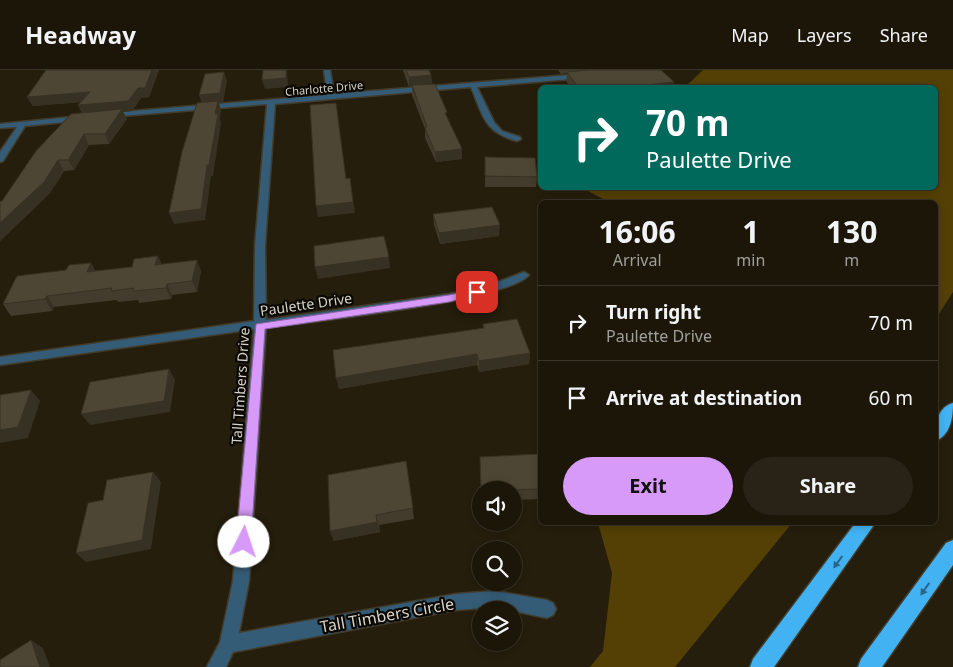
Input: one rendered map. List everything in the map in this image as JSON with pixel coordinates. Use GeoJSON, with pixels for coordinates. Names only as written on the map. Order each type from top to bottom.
{"type":"FeatureCollection","features":[{"type":"Feature","properties":{"kind":"highway"},"geometry":{"type":"LineString","coordinates":[[938,430],[953,409]]}},
{"type":"Feature","properties":{"kind":"highway"},"geometry":{"type":"LineString","coordinates":[[761,667],[865,525]]}},
{"type":"Feature","properties":{"kind":"highway"},"geometry":{"type":"LineString","coordinates":[[869,667],[953,549]]}},
{"type":"Feature","properties":{"kind":"street"},"geometry":{"type":"LineString","coordinates":[[327,70],[331,98]]}},
{"type":"Feature","properties":{"kind":"street","name":"Charlotte Drive"},"geometry":{"type":"LineString","coordinates":[[99,116],[271,104],[591,76]]}},
{"type":"Feature","properties":{"kind":"street"},"geometry":{"type":"LineString","coordinates":[[474,87],[490,123],[499,133],[517,139]]}},
{"type":"Feature","properties":{"kind":"street","name":"Tall Timbers Drive"},"geometry":{"type":"LineString","coordinates":[[216,667],[228,644],[241,581],[260,326],[260,246],[271,104]]}},
{"type":"Feature","properties":{"kind":"street"},"geometry":{"type":"LineString","coordinates":[[0,126],[90,117]]}},
{"type":"Feature","properties":{"kind":"street"},"geometry":{"type":"LineString","coordinates":[[0,159],[23,123]]}},
{"type":"Feature","properties":{"kind":"street","name":"Paulette Drive"},"geometry":{"type":"LineString","coordinates":[[0,361],[449,298],[491,289],[524,275]]}},
{"type":"Feature","properties":{"kind":"street","name":"Tall Timbers Circle"},"geometry":{"type":"LineString","coordinates":[[228,644],[456,602],[495,599],[547,609]]}},
{"type":"Feature","properties":{"kind":"shaded area"},"geometry":{"type":"Polygon","coordinates":[[[703,70],[953,70],[953,292],[938,315],[938,200],[605,200],[586,190],[938,190],[938,85],[687,85],[703,70]]]}},
{"type":"Feature","properties":{"kind":"shaded area"},"geometry":{"type":"Polygon","coordinates":[[[599,525],[790,525],[675,667],[590,667],[603,651],[612,573],[599,525]]]}},
{"type":"Feature","properties":{"kind":"building"},"geometry":{"type":"Polygon","coordinates":[[[46,70],[152,70],[145,88],[138,88],[128,101],[78,105],[90,92],[27,97],[46,70]]]}},
{"type":"Feature","properties":{"kind":"building"},"geometry":{"type":"Polygon","coordinates":[[[263,70],[286,70],[286,78],[262,80],[263,70]]]}},
{"type":"Feature","properties":{"kind":"building"},"geometry":{"type":"Polygon","coordinates":[[[406,70],[429,70],[431,75],[409,77],[406,70]]]}},
{"type":"Feature","properties":{"kind":"building"},"geometry":{"type":"Polygon","coordinates":[[[589,70],[661,70],[674,82],[646,85],[577,85],[567,72],[589,70]]]}},
{"type":"Feature","properties":{"kind":"building"},"geometry":{"type":"Polygon","coordinates":[[[224,72],[220,93],[199,95],[205,74],[224,72]]]}},
{"type":"Feature","properties":{"kind":"building"},"geometry":{"type":"Polygon","coordinates":[[[435,84],[447,112],[445,113],[462,149],[435,152],[425,128],[427,127],[412,85],[435,84]]]}},
{"type":"Feature","properties":{"kind":"building"},"geometry":{"type":"Polygon","coordinates":[[[218,101],[215,114],[218,114],[209,165],[207,165],[201,209],[169,213],[182,152],[197,103],[218,101]]]}},
{"type":"Feature","properties":{"kind":"building"},"geometry":{"type":"Polygon","coordinates":[[[336,103],[346,179],[350,178],[353,202],[316,206],[310,105],[336,103]]]}},
{"type":"Feature","properties":{"kind":"building"},"geometry":{"type":"Polygon","coordinates":[[[122,109],[105,134],[84,134],[68,160],[58,160],[44,182],[0,223],[0,201],[2,201],[36,151],[71,114],[122,109]]]}},
{"type":"Feature","properties":{"kind":"building"},"geometry":{"type":"Polygon","coordinates":[[[485,157],[535,158],[537,177],[485,176],[485,157]]]}},
{"type":"Feature","properties":{"kind":"building"},"geometry":{"type":"Polygon","coordinates":[[[492,207],[500,225],[439,233],[433,214],[492,207]]]}},
{"type":"Feature","properties":{"kind":"building"},"geometry":{"type":"Polygon","coordinates":[[[384,236],[389,257],[315,267],[314,246],[384,236]]]}},
{"type":"Feature","properties":{"kind":"building"},"geometry":{"type":"Polygon","coordinates":[[[158,256],[155,265],[197,260],[192,281],[167,284],[166,288],[133,291],[134,288],[111,291],[112,288],[47,296],[45,299],[3,304],[17,276],[66,270],[69,265],[91,263],[87,272],[132,267],[134,259],[158,256]]]}},
{"type":"Feature","properties":{"kind":"building"},"geometry":{"type":"Polygon","coordinates":[[[517,319],[530,353],[479,361],[477,354],[336,378],[333,350],[484,328],[483,324],[517,319]]]}},
{"type":"Feature","properties":{"kind":"building"},"geometry":{"type":"Polygon","coordinates":[[[169,369],[164,401],[81,414],[90,382],[169,369]]]}},
{"type":"Feature","properties":{"kind":"building"},"geometry":{"type":"Polygon","coordinates":[[[31,390],[18,427],[0,430],[0,395],[31,390]]]}},
{"type":"Feature","properties":{"kind":"building"},"geometry":{"type":"Polygon","coordinates":[[[538,454],[538,489],[522,490],[522,481],[481,481],[480,457],[538,454]]]}},
{"type":"Feature","properties":{"kind":"building"},"geometry":{"type":"Polygon","coordinates":[[[406,461],[413,508],[376,515],[377,522],[330,531],[328,475],[406,461]]]}},
{"type":"Feature","properties":{"kind":"building"},"geometry":{"type":"Polygon","coordinates":[[[153,472],[142,540],[76,553],[88,503],[103,500],[107,480],[153,472]]]}},
{"type":"Feature","properties":{"kind":"building"},"geometry":{"type":"Polygon","coordinates":[[[31,640],[40,667],[0,667],[0,660],[31,640]]]}},
{"type":"Feature","properties":{"kind":"route"},"geometry":{"type":"LineString","coordinates":[[244,542],[260,326],[449,298],[477,292]]}}]}
